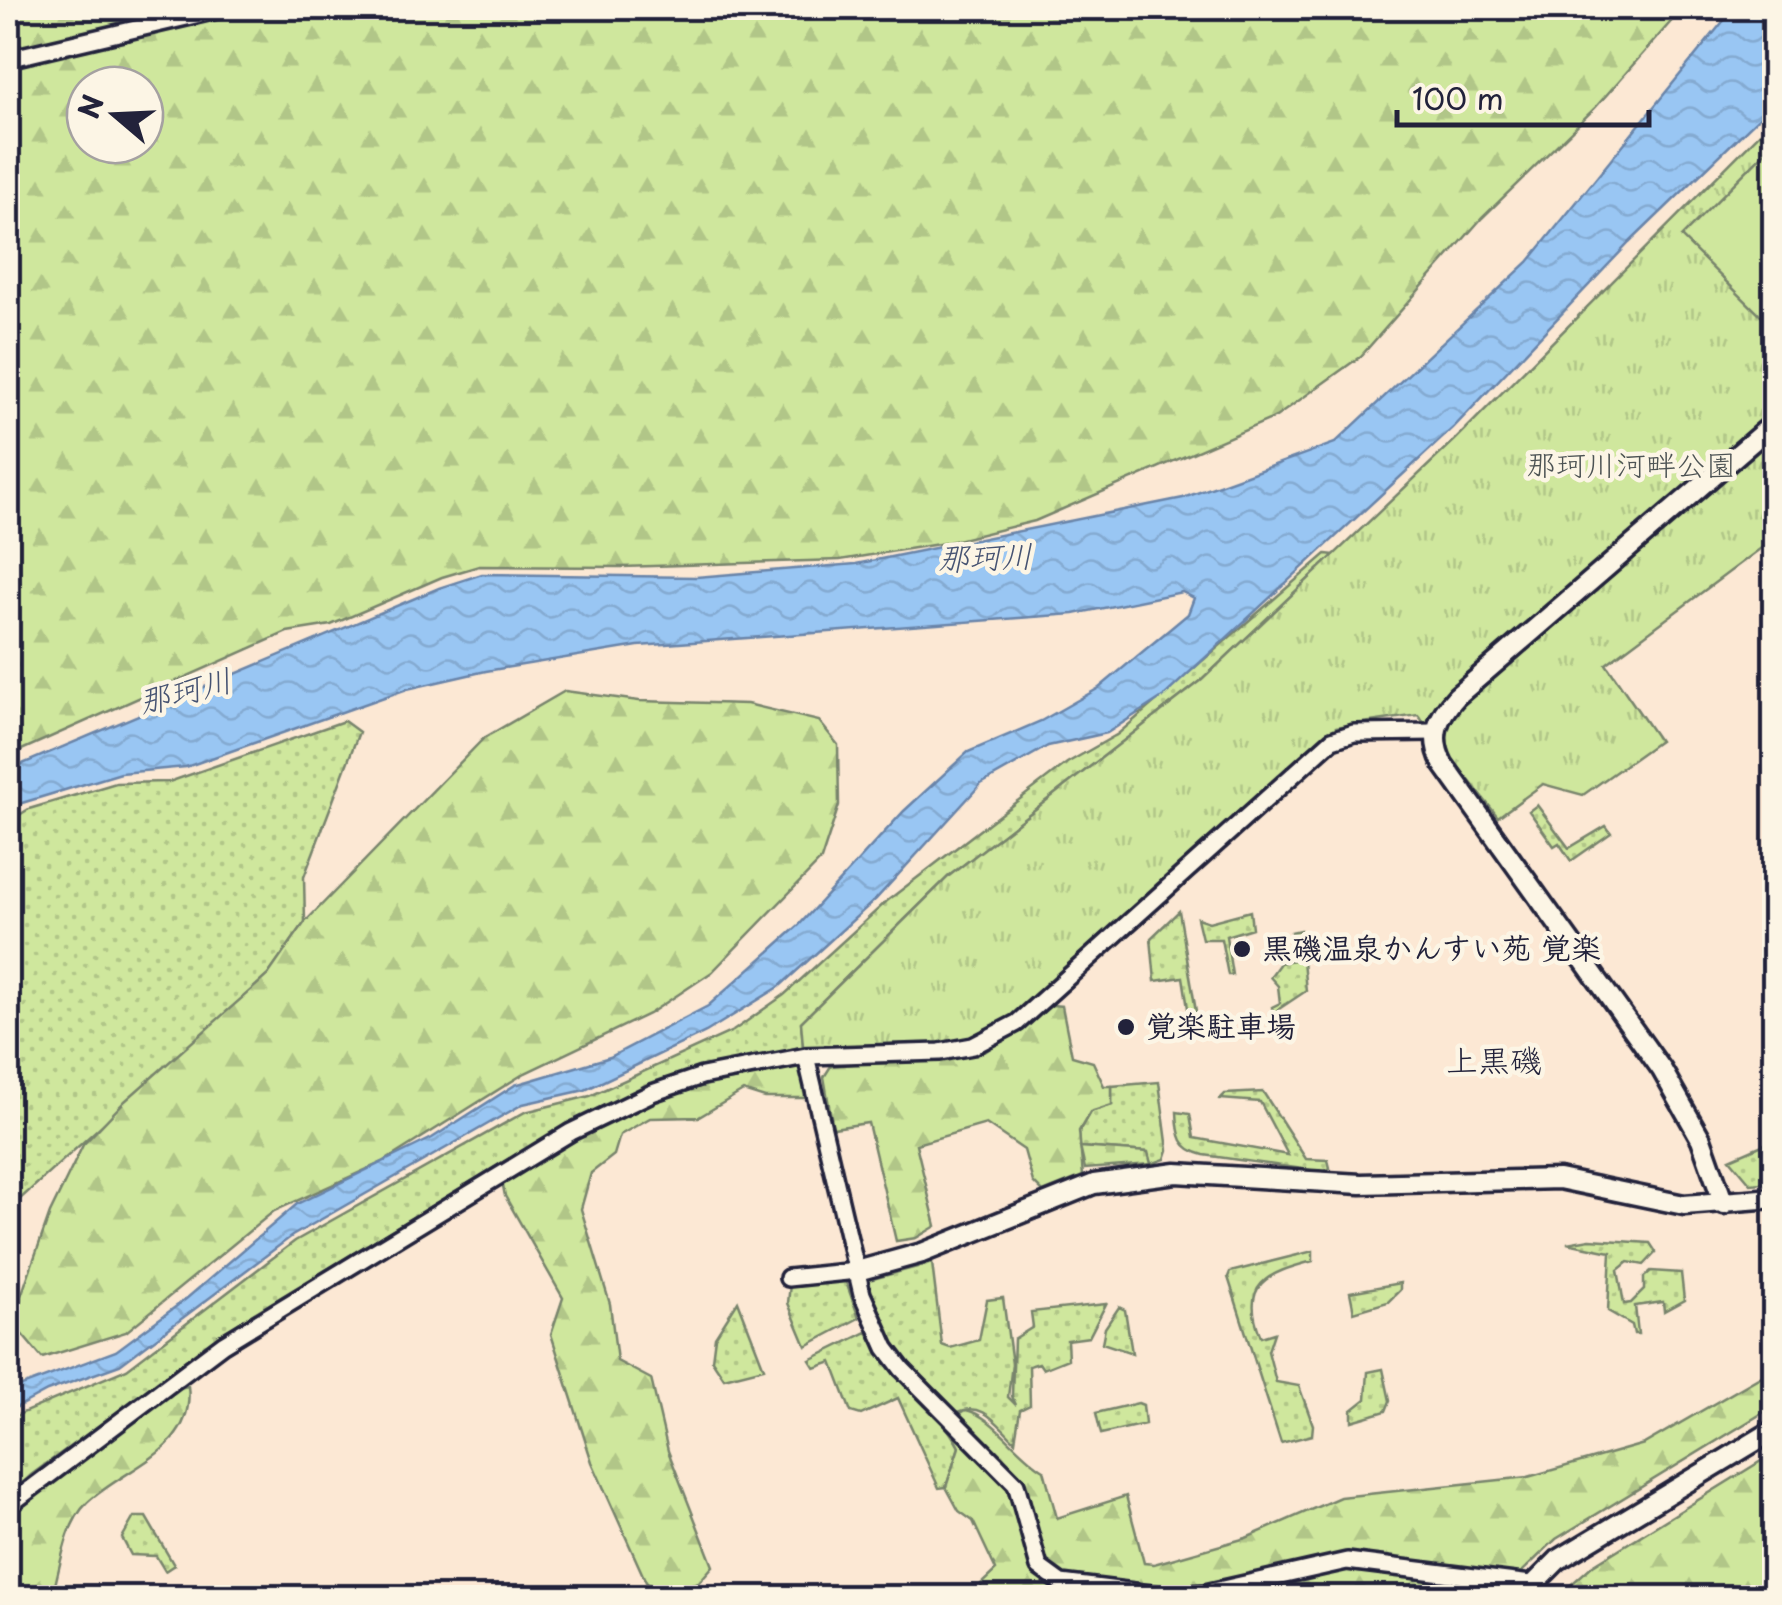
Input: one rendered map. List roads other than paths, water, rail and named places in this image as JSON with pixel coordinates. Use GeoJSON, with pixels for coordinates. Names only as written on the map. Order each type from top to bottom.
{"type":"FeatureCollection","features":[{"type":"Feature","properties":{"kind":"street"},"geometry":{"type":"LineString","coordinates":[[8,59],[225,8]]}},
{"type":"Feature","properties":{"kind":"street"},"geometry":{"type":"LineString","coordinates":[[1724,1204],[1684,1104],[1443,764],[1435,732],[1442,712],[1457,696],[1774,423]]}},
{"type":"Feature","properties":{"kind":"street"},"geometry":{"type":"LineString","coordinates":[[8,1506],[223,1344],[572,1132],[652,1093],[702,1076],[806,1056],[940,1052],[973,1046],[1017,1023],[1332,740],[1354,733],[1435,732]]}},
{"type":"Feature","properties":{"kind":"street"},"geometry":{"type":"LineString","coordinates":[[806,1056],[872,1320],[894,1358],[1016,1484],[1040,1567],[1047,1576],[1104,1592],[1167,1596],[1204,1593],[1348,1560],[1548,1598]]}},
{"type":"Feature","properties":{"kind":"street"},"geometry":{"type":"LineString","coordinates":[[788,1278],[857,1271],[922,1253],[1094,1184],[1176,1173],[1361,1184],[1548,1179],[1658,1202],[1724,1204],[1774,1198]]}},
{"type":"Feature","properties":{"kind":"street"},"geometry":{"type":"LineString","coordinates":[[1526,1591],[1558,1560],[1774,1430]]}},
{"type":"Feature","properties":{"kind":"water","name":"那珂川"},"geometry":{"type":"Polygon","coordinates":[[[1734,8],[1774,8],[1774,103],[1629,243],[1453,428],[1164,696],[1107,733],[1048,746],[981,784],[876,899],[779,987],[706,1032],[585,1090],[523,1104],[292,1236],[120,1365],[47,1391],[8,1412],[8,1391],[116,1351],[186,1299],[297,1204],[432,1138],[515,1085],[610,1057],[708,1006],[799,925],[904,811],[968,752],[1041,721],[1099,688],[1188,614],[1194,598],[1182,592],[1074,614],[638,646],[486,671],[407,689],[186,767],[121,773],[22,803],[8,812],[8,770],[439,588],[482,574],[696,577],[856,564],[1183,498],[1335,443],[1528,262],[1734,8]]]}},
{"type":"Feature","properties":{"kind":"place","name":"黒磯温泉かんすい苑 覚楽"},"geometry":{"type":"Point","coordinates":[1242,949]}},
{"type":"Feature","properties":{"kind":"place","name":"覚楽駐車場"},"geometry":{"type":"Point","coordinates":[1126,1027]}},
{"type":"Feature","properties":{"kind":"district","name":"上黒磯"},"geometry":{"type":"Point","coordinates":[1494,1061]}},
{"type":"Feature","properties":{"kind":"park label","name":"那珂川河畔公園"},"geometry":{"type":"Point","coordinates":[1631,466]}}]}
